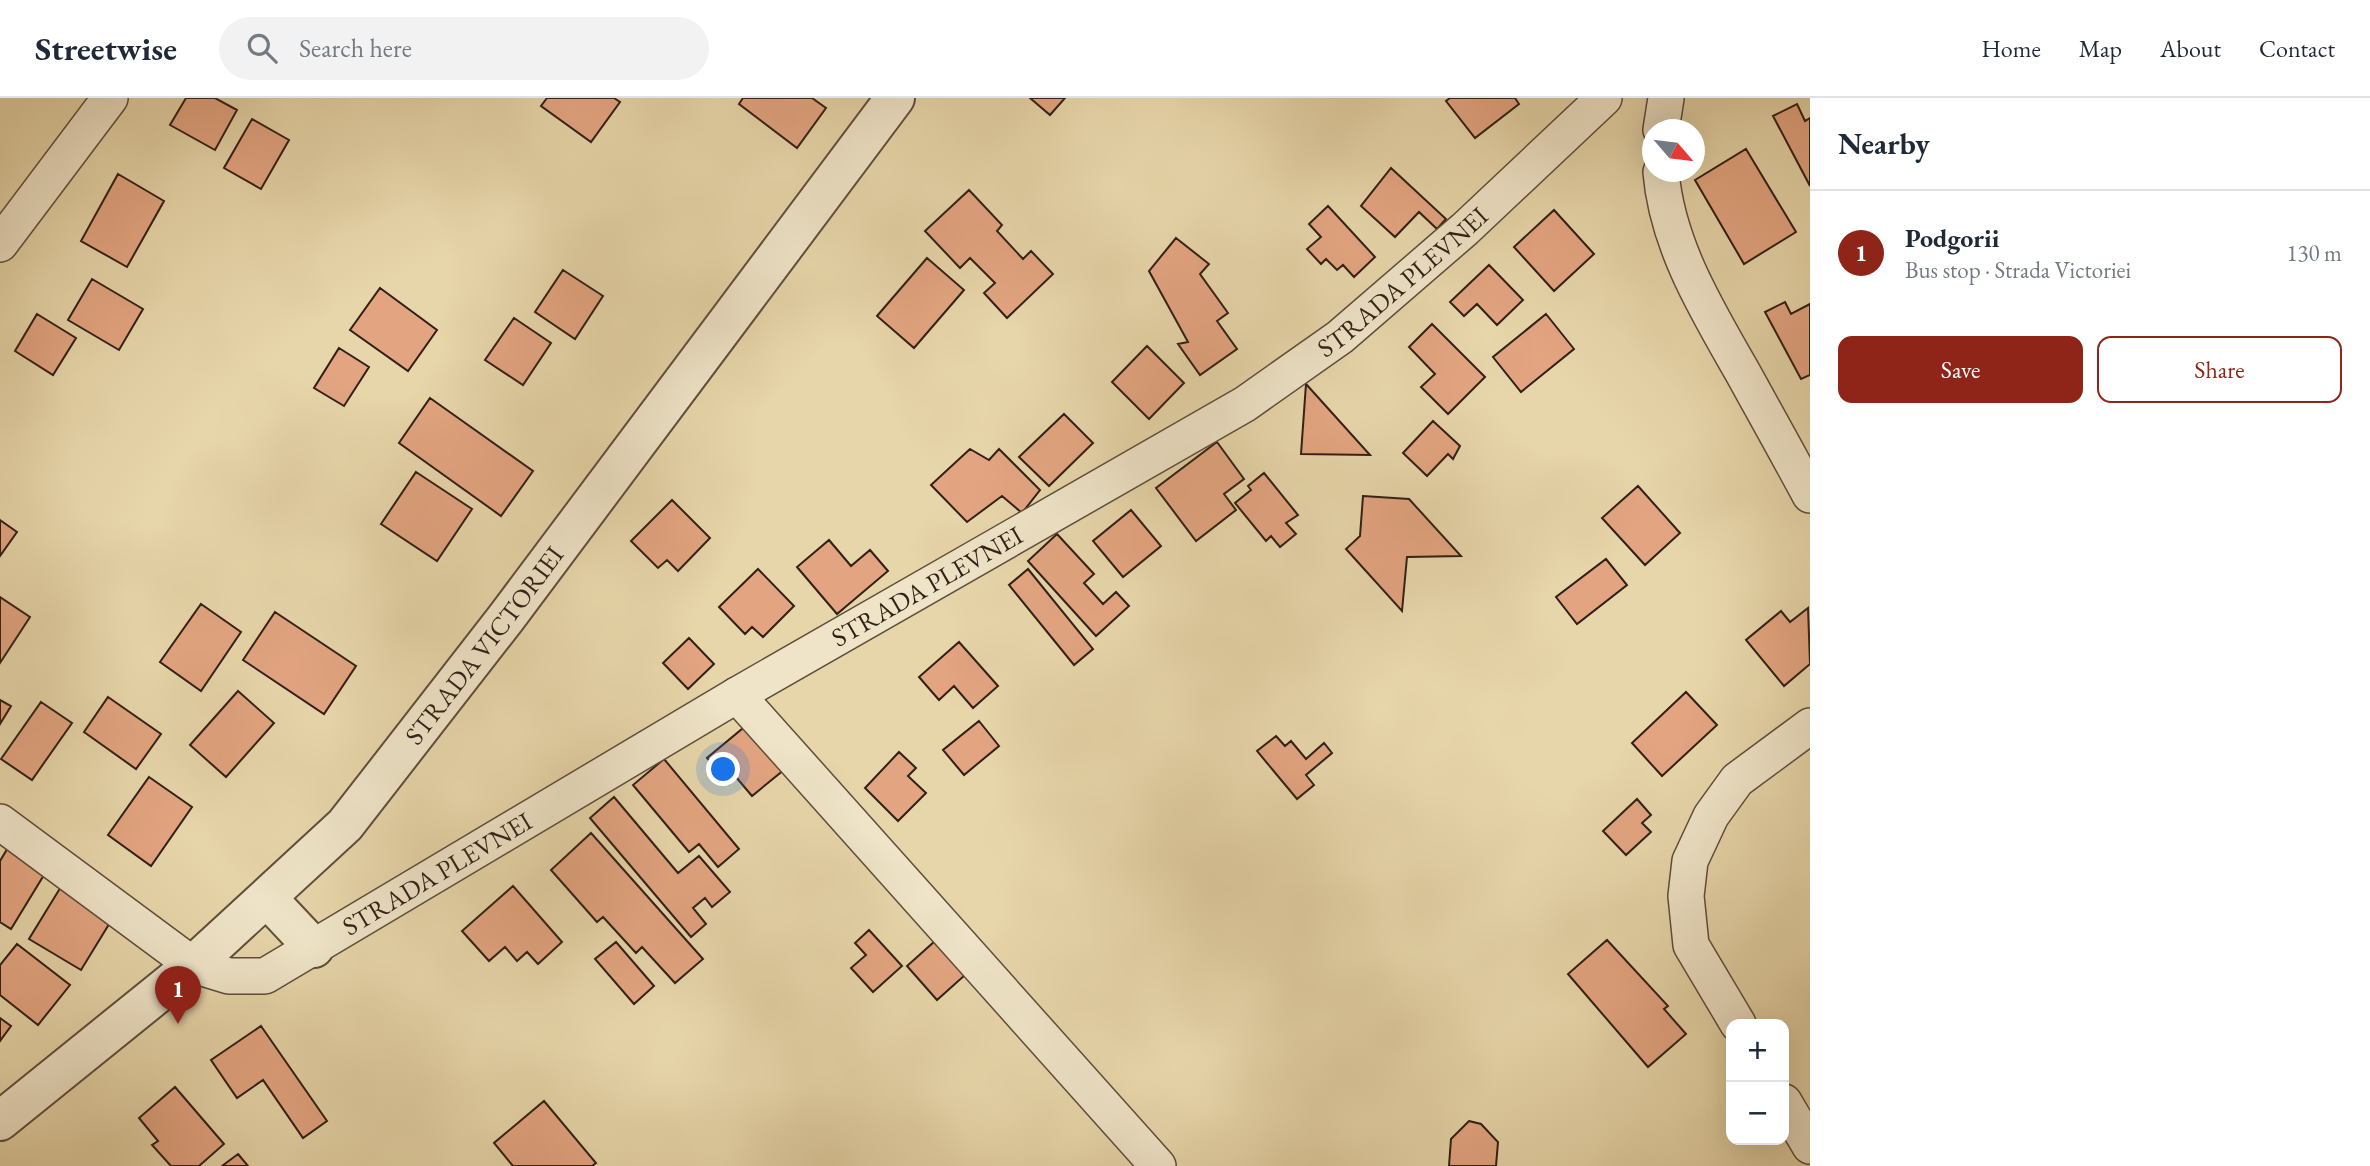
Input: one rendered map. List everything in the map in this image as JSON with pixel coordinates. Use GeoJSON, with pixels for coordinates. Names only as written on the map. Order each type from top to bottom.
{"type":"FeatureCollection","features":[{"type":"Feature","properties":{"kind":"street"},"geometry":{"type":"LineString","coordinates":[[0,244],[110,98]]}},
{"type":"Feature","properties":{"kind":"street","name":"STRADA VICTORIEI"},"geometry":{"type":"LineString","coordinates":[[0,1121],[193,965],[345,825],[895,98]]}},
{"type":"Feature","properties":{"kind":"street","name":"STRADA PLEVNEI"},"geometry":{"type":"LineString","coordinates":[[0,822],[193,965],[229,976],[265,976],[737,695],[1245,404],[1351,328],[1465,229],[1604,98]]}},
{"type":"Feature","properties":{"kind":"street"},"geometry":{"type":"LineString","coordinates":[[1663,119],[1666,98]]}},
{"type":"Feature","properties":{"kind":"street"},"geometry":{"type":"LineString","coordinates":[[1662,182],[1663,196],[1681,255],[1713,321],[1810,495]]}},
{"type":"Feature","properties":{"kind":"street"},"geometry":{"type":"LineString","coordinates":[[737,695],[1158,1166]]}},
{"type":"Feature","properties":{"kind":"street"},"geometry":{"type":"LineString","coordinates":[[1735,1019],[1691,946],[1686,896],[1690,861],[1711,816],[1737,780],[1810,726]]}},
{"type":"Feature","properties":{"kind":"street"},"geometry":{"type":"LineString","coordinates":[[267,898],[314,948]]}},
{"type":"Feature","properties":{"kind":"street"},"geometry":{"type":"LineString","coordinates":[[1789,1110],[1810,1146]]}},
{"type":"Feature","properties":{"kind":"building"},"geometry":{"type":"Polygon","coordinates":[[[186,98],[215,98],[237,110],[215,150],[170,125],[186,98]]]}},
{"type":"Feature","properties":{"kind":"building"},"geometry":{"type":"Polygon","coordinates":[[[547,98],[614,98],[620,102],[591,142],[541,106],[547,98]]]}},
{"type":"Feature","properties":{"kind":"building"},"geometry":{"type":"Polygon","coordinates":[[[743,98],[812,98],[826,108],[797,148],[739,104],[743,98]]]}},
{"type":"Feature","properties":{"kind":"building"},"geometry":{"type":"Polygon","coordinates":[[[1030,98],[1065,98],[1050,115],[1030,98]]]}},
{"type":"Feature","properties":{"kind":"building"},"geometry":{"type":"Polygon","coordinates":[[[1450,98],[1515,98],[1519,104],[1475,138],[1446,101],[1450,98]]]}},
{"type":"Feature","properties":{"kind":"building"},"geometry":{"type":"Polygon","coordinates":[[[1797,104],[1805,121],[1810,118],[1810,186],[1773,116],[1797,104]]]}},
{"type":"Feature","properties":{"kind":"building"},"geometry":{"type":"Polygon","coordinates":[[[252,119],[289,140],[261,189],[224,168],[252,119]]]}},
{"type":"Feature","properties":{"kind":"building"},"geometry":{"type":"Polygon","coordinates":[[[1746,149],[1796,232],[1744,264],[1696,182],[1705,182],[1705,174],[1746,149]]]}},
{"type":"Feature","properties":{"kind":"building"},"geometry":{"type":"Polygon","coordinates":[[[1391,168],[1446,219],[1437,229],[1419,212],[1395,237],[1361,206],[1391,168]]]}},
{"type":"Feature","properties":{"kind":"building"},"geometry":{"type":"Polygon","coordinates":[[[118,174],[164,201],[127,267],[81,241],[118,174]]]}},
{"type":"Feature","properties":{"kind":"building"},"geometry":{"type":"Polygon","coordinates":[[[969,190],[1002,225],[997,231],[1023,259],[1031,251],[1053,274],[1007,318],[984,293],[995,283],[970,258],[960,268],[925,231],[969,190]]]}},
{"type":"Feature","properties":{"kind":"building"},"geometry":{"type":"Polygon","coordinates":[[[1328,206],[1375,257],[1354,277],[1343,265],[1337,270],[1326,259],[1321,264],[1307,249],[1321,237],[1309,224],[1328,206]]]}},
{"type":"Feature","properties":{"kind":"building"},"geometry":{"type":"Polygon","coordinates":[[[1554,210],[1594,254],[1554,291],[1514,247],[1554,210]]]}},
{"type":"Feature","properties":{"kind":"building"},"geometry":{"type":"Polygon","coordinates":[[[1176,238],[1209,264],[1200,274],[1228,313],[1217,321],[1237,349],[1200,375],[1178,344],[1188,342],[1149,271],[1176,238]]]}},
{"type":"Feature","properties":{"kind":"building"},"geometry":{"type":"Polygon","coordinates":[[[927,258],[964,290],[914,348],[877,316],[927,258]]]}},
{"type":"Feature","properties":{"kind":"building"},"geometry":{"type":"Polygon","coordinates":[[[1489,265],[1523,300],[1497,325],[1477,304],[1464,316],[1450,302],[1489,265]]]}},
{"type":"Feature","properties":{"kind":"building"},"geometry":{"type":"Polygon","coordinates":[[[563,270],[603,296],[575,339],[535,312],[563,270]]]}},
{"type":"Feature","properties":{"kind":"building"},"geometry":{"type":"Polygon","coordinates":[[[92,279],[143,309],[119,350],[68,320],[92,279]]]}},
{"type":"Feature","properties":{"kind":"building"},"geometry":{"type":"Polygon","coordinates":[[[380,288],[437,330],[408,371],[350,330],[380,288]]]}},
{"type":"Feature","properties":{"kind":"building"},"geometry":{"type":"Polygon","coordinates":[[[1785,302],[1791,314],[1810,304],[1810,375],[1801,379],[1765,312],[1785,302]]]}},
{"type":"Feature","properties":{"kind":"building"},"geometry":{"type":"Polygon","coordinates":[[[37,314],[76,338],[53,375],[15,351],[37,314]]]}},
{"type":"Feature","properties":{"kind":"building"},"geometry":{"type":"Polygon","coordinates":[[[1546,314],[1574,349],[1521,392],[1493,357],[1546,314]]]}},
{"type":"Feature","properties":{"kind":"building"},"geometry":{"type":"Polygon","coordinates":[[[514,318],[551,343],[523,385],[485,360],[514,318]]]}},
{"type":"Feature","properties":{"kind":"building"},"geometry":{"type":"Polygon","coordinates":[[[1432,324],[1485,377],[1448,414],[1421,387],[1435,374],[1409,347],[1432,324]]]}},
{"type":"Feature","properties":{"kind":"building"},"geometry":{"type":"Polygon","coordinates":[[[1147,346],[1184,383],[1149,419],[1112,382],[1147,346]]]}},
{"type":"Feature","properties":{"kind":"building"},"geometry":{"type":"Polygon","coordinates":[[[339,348],[369,367],[344,406],[314,388],[339,348]]]}},
{"type":"Feature","properties":{"kind":"building"},"geometry":{"type":"Polygon","coordinates":[[[1306,384],[1370,455],[1301,454],[1306,384]]]}},
{"type":"Feature","properties":{"kind":"building"},"geometry":{"type":"Polygon","coordinates":[[[430,398],[533,471],[501,516],[399,443],[430,398]]]}},
{"type":"Feature","properties":{"kind":"building"},"geometry":{"type":"Polygon","coordinates":[[[1064,414],[1093,443],[1049,486],[1019,457],[1064,414]]]}},
{"type":"Feature","properties":{"kind":"building"},"geometry":{"type":"Polygon","coordinates":[[[1433,421],[1460,446],[1453,459],[1448,454],[1427,476],[1403,453],[1433,421]]]}},
{"type":"Feature","properties":{"kind":"building"},"geometry":{"type":"Polygon","coordinates":[[[1217,442],[1244,479],[1224,494],[1236,510],[1196,541],[1156,488],[1217,442]]]}},
{"type":"Feature","properties":{"kind":"building"},"geometry":{"type":"Polygon","coordinates":[[[970,449],[989,460],[999,449],[1040,490],[1022,513],[1002,496],[967,522],[931,485],[970,449]]]}},
{"type":"Feature","properties":{"kind":"building"},"geometry":{"type":"Polygon","coordinates":[[[416,472],[472,509],[437,561],[381,524],[416,472]]]}},
{"type":"Feature","properties":{"kind":"building"},"geometry":{"type":"Polygon","coordinates":[[[1264,473],[1298,515],[1286,523],[1296,534],[1280,547],[1271,536],[1266,541],[1235,503],[1251,490],[1248,486],[1264,473]]]}},
{"type":"Feature","properties":{"kind":"building"},"geometry":{"type":"Polygon","coordinates":[[[1638,486],[1680,533],[1645,565],[1602,518],[1638,486]]]}},
{"type":"Feature","properties":{"kind":"building"},"geometry":{"type":"Polygon","coordinates":[[[1363,496],[1409,499],[1461,556],[1407,557],[1402,611],[1346,549],[1360,536],[1363,496]]]}},
{"type":"Feature","properties":{"kind":"building"},"geometry":{"type":"Polygon","coordinates":[[[672,500],[710,538],[678,571],[667,560],[658,568],[631,541],[672,500]]]}},
{"type":"Feature","properties":{"kind":"building"},"geometry":{"type":"Polygon","coordinates":[[[1131,510],[1161,546],[1123,577],[1093,541],[1131,510]]]}},
{"type":"Feature","properties":{"kind":"building"},"geometry":{"type":"Polygon","coordinates":[[[0,520],[17,532],[0,556],[0,520]]]}},
{"type":"Feature","properties":{"kind":"building"},"geometry":{"type":"Polygon","coordinates":[[[1057,534],[1094,574],[1084,583],[1103,604],[1116,592],[1129,606],[1096,636],[1028,561],[1057,534]]]}},
{"type":"Feature","properties":{"kind":"building"},"geometry":{"type":"Polygon","coordinates":[[[829,540],[851,566],[870,550],[888,571],[837,614],[797,567],[829,540]]]}},
{"type":"Feature","properties":{"kind":"building"},"geometry":{"type":"Polygon","coordinates":[[[1606,559],[1627,585],[1577,624],[1556,597],[1606,559]]]}},
{"type":"Feature","properties":{"kind":"building"},"geometry":{"type":"Polygon","coordinates":[[[758,569],[794,606],[763,637],[752,627],[745,634],[719,607],[758,569]]]}},
{"type":"Feature","properties":{"kind":"building"},"geometry":{"type":"Polygon","coordinates":[[[1028,569],[1093,649],[1074,665],[1009,585],[1028,569]]]}},
{"type":"Feature","properties":{"kind":"building"},"geometry":{"type":"Polygon","coordinates":[[[0,597],[30,617],[0,663],[0,597]]]}},
{"type":"Feature","properties":{"kind":"building"},"geometry":{"type":"Polygon","coordinates":[[[201,604],[241,632],[201,691],[160,662],[201,604]]]}},
{"type":"Feature","properties":{"kind":"building"},"geometry":{"type":"Polygon","coordinates":[[[1808,608],[1810,664],[1784,686],[1746,640],[1781,611],[1790,622],[1808,608]]]}},
{"type":"Feature","properties":{"kind":"building"},"geometry":{"type":"Polygon","coordinates":[[[275,612],[356,666],[324,714],[243,660],[275,612]]]}},
{"type":"Feature","properties":{"kind":"building"},"geometry":{"type":"Polygon","coordinates":[[[689,638],[714,664],[688,689],[663,663],[689,638]]]}},
{"type":"Feature","properties":{"kind":"building"},"geometry":{"type":"Polygon","coordinates":[[[959,642],[998,686],[973,708],[954,686],[939,700],[919,677],[959,642]]]}},
{"type":"Feature","properties":{"kind":"building"},"geometry":{"type":"Polygon","coordinates":[[[238,691],[274,723],[226,777],[190,745],[238,691]]]}},
{"type":"Feature","properties":{"kind":"building"},"geometry":{"type":"Polygon","coordinates":[[[1686,692],[1717,725],[1662,776],[1632,743],[1686,692]]]}},
{"type":"Feature","properties":{"kind":"building"},"geometry":{"type":"Polygon","coordinates":[[[108,697],[161,734],[136,769],[84,732],[108,697]]]}},
{"type":"Feature","properties":{"kind":"building"},"geometry":{"type":"Polygon","coordinates":[[[0,700],[11,706],[0,724],[0,700]]]}},
{"type":"Feature","properties":{"kind":"building"},"geometry":{"type":"Polygon","coordinates":[[[41,702],[72,723],[32,780],[1,759],[41,702]]]}},
{"type":"Feature","properties":{"kind":"building"},"geometry":{"type":"Polygon","coordinates":[[[979,721],[999,746],[964,775],[943,750],[979,721]]]}},
{"type":"Feature","properties":{"kind":"building"},"geometry":{"type":"Polygon","coordinates":[[[748,724],[785,769],[752,796],[736,777],[729,784],[707,758],[748,724]]]}},
{"type":"Feature","properties":{"kind":"building"},"geometry":{"type":"Polygon","coordinates":[[[1276,736],[1285,746],[1291,741],[1306,759],[1324,743],[1332,753],[1306,775],[1314,785],[1297,799],[1257,751],[1276,736]]]}},
{"type":"Feature","properties":{"kind":"building"},"geometry":{"type":"Polygon","coordinates":[[[899,752],[916,768],[908,776],[926,793],[898,821],[865,788],[899,752]]]}},
{"type":"Feature","properties":{"kind":"building"},"geometry":{"type":"Polygon","coordinates":[[[664,759],[739,849],[718,867],[699,844],[689,852],[633,785],[664,759]]]}},
{"type":"Feature","properties":{"kind":"building"},"geometry":{"type":"Polygon","coordinates":[[[149,777],[192,807],[151,866],[108,835],[149,777]]]}},
{"type":"Feature","properties":{"kind":"building"},"geometry":{"type":"Polygon","coordinates":[[[614,797],[678,873],[699,856],[730,892],[712,907],[705,898],[693,908],[706,924],[691,937],[590,818],[614,797]]]}},
{"type":"Feature","properties":{"kind":"building"},"geometry":{"type":"Polygon","coordinates":[[[1637,799],[1651,815],[1642,823],[1651,832],[1626,855],[1603,831],[1637,799]]]}},
{"type":"Feature","properties":{"kind":"building"},"geometry":{"type":"Polygon","coordinates":[[[591,833],[703,959],[675,983],[642,947],[636,953],[603,917],[597,922],[551,870],[591,833]]]}},
{"type":"Feature","properties":{"kind":"building"},"geometry":{"type":"Polygon","coordinates":[[[9,846],[47,870],[11,929],[0,922],[0,861],[9,846]]]}},
{"type":"Feature","properties":{"kind":"building"},"geometry":{"type":"Polygon","coordinates":[[[62,885],[114,916],[81,970],[29,939],[62,885]]]}},
{"type":"Feature","properties":{"kind":"building"},"geometry":{"type":"Polygon","coordinates":[[[513,886],[562,942],[538,964],[527,952],[517,961],[505,947],[489,961],[462,931],[513,886]]]}},
{"type":"Feature","properties":{"kind":"building"},"geometry":{"type":"Polygon","coordinates":[[[869,930],[902,966],[873,992],[851,968],[866,955],[855,943],[869,930]]]}},
{"type":"Feature","properties":{"kind":"building"},"geometry":{"type":"Polygon","coordinates":[[[1607,940],[1668,1006],[1664,1009],[1686,1034],[1648,1067],[1568,974],[1607,940]]]}},
{"type":"Feature","properties":{"kind":"building"},"geometry":{"type":"Polygon","coordinates":[[[935,941],[965,975],[937,1000],[907,966],[935,941]]]}},
{"type":"Feature","properties":{"kind":"building"},"geometry":{"type":"Polygon","coordinates":[[[616,942],[654,986],[634,1004],[595,959],[616,942]]]}},
{"type":"Feature","properties":{"kind":"building"},"geometry":{"type":"Polygon","coordinates":[[[17,944],[70,985],[38,1025],[0,995],[0,965],[17,944]]]}},
{"type":"Feature","properties":{"kind":"building"},"geometry":{"type":"Polygon","coordinates":[[[0,1018],[11,1026],[0,1041],[0,1018]]]}},
{"type":"Feature","properties":{"kind":"building"},"geometry":{"type":"Polygon","coordinates":[[[261,1026],[327,1121],[303,1138],[263,1080],[237,1098],[211,1060],[261,1026]]]}},
{"type":"Feature","properties":{"kind":"building"},"geometry":{"type":"Polygon","coordinates":[[[175,1087],[224,1144],[199,1166],[171,1166],[152,1145],[158,1141],[139,1118],[175,1087]]]}},
{"type":"Feature","properties":{"kind":"building"},"geometry":{"type":"Polygon","coordinates":[[[544,1101],[596,1163],[592,1166],[513,1166],[494,1143],[544,1101]]]}},
{"type":"Feature","properties":{"kind":"building"},"geometry":{"type":"Polygon","coordinates":[[[1469,1121],[1481,1124],[1498,1142],[1496,1166],[1449,1166],[1451,1139],[1469,1121]]]}},
{"type":"Feature","properties":{"kind":"building"},"geometry":{"type":"Polygon","coordinates":[[[238,1154],[248,1166],[222,1166],[238,1154]]]}},
{"type":"Feature","properties":{"kind":"place","name":"Podgorii"},"geometry":{"type":"Point","coordinates":[178,1024]}}]}
